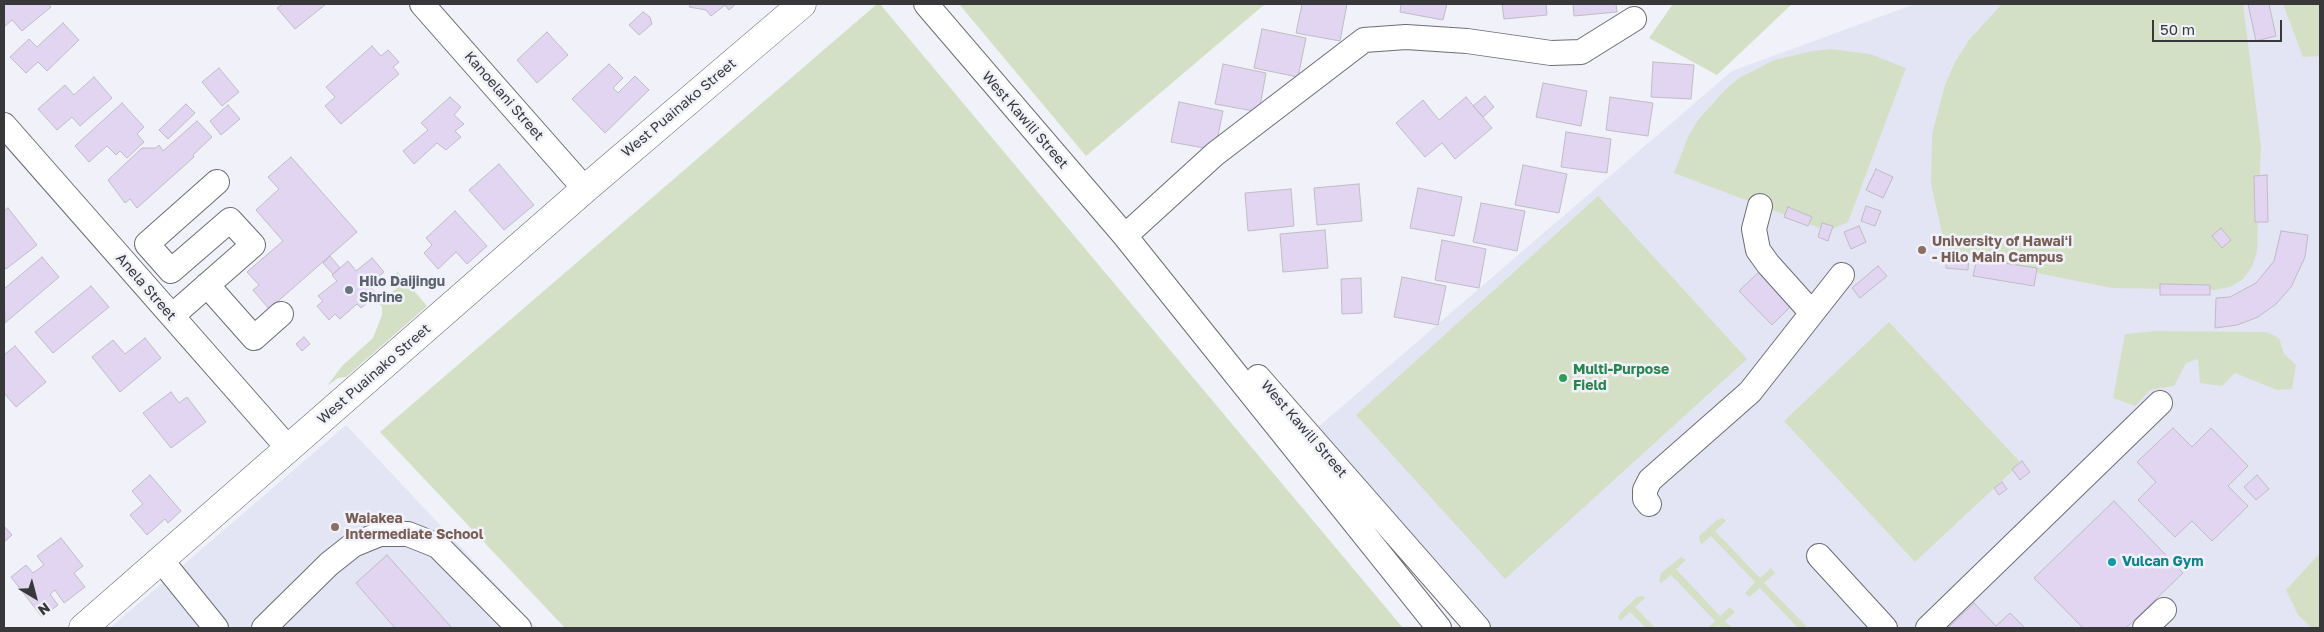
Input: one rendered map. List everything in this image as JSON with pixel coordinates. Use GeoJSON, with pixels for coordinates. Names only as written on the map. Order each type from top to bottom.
{"type":"FeatureCollection","features":[{"type":"Feature","properties":{"kind":"highway","name":"West Puainako Street"},"geometry":{"type":"LineString","coordinates":[[95,625],[161,560],[288,448],[585,189],[802,4]]}},
{"type":"Feature","properties":{"kind":"street","name":"Kanoelani Street"},"geometry":{"type":"LineString","coordinates":[[422,4],[585,189]]}},
{"type":"Feature","properties":{"kind":"street","name":"West Kawili Street"},"geometry":{"type":"LineString","coordinates":[[926,4],[1125,236],[1439,628]]}},
{"type":"Feature","properties":{"kind":"street"},"geometry":{"type":"LineString","coordinates":[[1125,236],[1215,154],[1364,40],[1406,37],[1467,41],[1551,53],[1580,52],[1593,46],[1634,19]]}},
{"type":"Feature","properties":{"kind":"street","name":"Anela Street"},"geometry":{"type":"LineString","coordinates":[[4,125],[288,448]]}},
{"type":"Feature","properties":{"kind":"street"},"geometry":{"type":"LineString","coordinates":[[172,316],[252,245],[230,220],[171,271],[147,244],[217,182]]}},
{"type":"Feature","properties":{"kind":"street"},"geometry":{"type":"LineString","coordinates":[[1760,206],[1754,229],[1758,250],[1768,264],[1812,313]]}},
{"type":"Feature","properties":{"kind":"street","name":"West Kawili Street"},"geometry":{"type":"LineString","coordinates":[[1125,236],[1256,375],[1478,628]]}},
{"type":"Feature","properties":{"kind":"street"},"geometry":{"type":"LineString","coordinates":[[1649,504],[1644,490],[1650,480],[1750,392],[1842,275]]}},
{"type":"Feature","properties":{"kind":"street"},"geometry":{"type":"LineString","coordinates":[[207,285],[254,338],[280,314]]}},
{"type":"Feature","properties":{"kind":"street"},"geometry":{"type":"LineString","coordinates":[[1928,628],[2160,403]]}},
{"type":"Feature","properties":{"kind":"street"},"geometry":{"type":"LineString","coordinates":[[264,628],[329,564],[353,546],[380,534],[408,534],[438,546],[519,628]]}},
{"type":"Feature","properties":{"kind":"street"},"geometry":{"type":"LineString","coordinates":[[1819,556],[1885,628]]}},
{"type":"Feature","properties":{"kind":"street"},"geometry":{"type":"LineString","coordinates":[[161,560],[216,628]]}},
{"type":"Feature","properties":{"kind":"street"},"geometry":{"type":"LineString","coordinates":[[2145,628],[2164,610]]}},
{"type":"Feature","properties":{"kind":"shaded area","name":"University of Hawaiʻi - Hilo Main Campus"},"geometry":{"type":"Polygon","coordinates":[[[1915,4],[2320,4],[2320,628],[1464,628],[1481,612],[1317,428],[1732,71],[1915,4]]]}},
{"type":"Feature","properties":{"kind":"shaded area","name":"Waiakea Intermediate School"},"geometry":{"type":"Polygon","coordinates":[[[346,425],[537,628],[110,628],[346,425]]]}},
{"type":"Feature","properties":{"kind":"green space"},"geometry":{"type":"Polygon","coordinates":[[[877,4],[880,4],[1403,628],[565,628],[380,432],[877,4]]]}},
{"type":"Feature","properties":{"kind":"green space"},"geometry":{"type":"Polygon","coordinates":[[[959,4],[1265,4],[1086,156],[959,4]]]}},
{"type":"Feature","properties":{"kind":"green space"},"geometry":{"type":"Polygon","coordinates":[[[1673,4],[1792,4],[1717,75],[1649,38],[1673,4]]]}},
{"type":"Feature","properties":{"kind":"green space"},"geometry":{"type":"Polygon","coordinates":[[[2002,4],[2243,4],[2261,145],[2257,252],[2252,267],[2243,279],[2230,287],[2215,290],[2112,288],[1952,256],[1942,233],[1931,184],[1932,134],[1945,85],[1955,62],[1969,40],[2002,4]]]}},
{"type":"Feature","properties":{"kind":"green space"},"geometry":{"type":"Polygon","coordinates":[[[2283,4],[2320,4],[2320,56],[2303,57],[2283,4]]]}},
{"type":"Feature","properties":{"kind":"green space"},"geometry":{"type":"Polygon","coordinates":[[[1831,49],[1870,54],[1906,68],[1848,222],[1828,231],[1674,173],[1688,137],[1698,120],[1724,91],[1739,78],[1774,60],[1812,51],[1831,49]]]}},
{"type":"Feature","properties":{"kind":"green space","name":"Multi-Purpose Field"},"geometry":{"type":"Polygon","coordinates":[[[1598,196],[1747,359],[1505,579],[1356,415],[1598,196]]]}},
{"type":"Feature","properties":{"kind":"green space"},"geometry":{"type":"Polygon","coordinates":[[[397,271],[427,306],[346,377],[338,378],[327,386],[342,366],[373,338],[382,315],[382,307],[377,301],[396,289],[398,281],[397,271]]]}},
{"type":"Feature","properties":{"kind":"green space"},"geometry":{"type":"Polygon","coordinates":[[[1889,322],[2021,463],[1915,562],[1784,421],[1889,322]]]}},
{"type":"Feature","properties":{"kind":"green space"},"geometry":{"type":"Polygon","coordinates":[[[2155,331],[2266,332],[2279,338],[2284,354],[2296,365],[2292,389],[2277,390],[2235,373],[2222,386],[2200,383],[2198,359],[2186,363],[2174,386],[2150,390],[2135,406],[2113,398],[2125,334],[2155,331]]]}},
{"type":"Feature","properties":{"kind":"green space"},"geometry":{"type":"Polygon","coordinates":[[[1723,518],[1726,521],[1715,531],[1760,578],[1771,568],[1775,573],[1764,583],[1808,628],[1798,628],[1760,588],[1749,597],[1745,593],[1755,582],[1711,536],[1702,544],[1700,543],[1699,536],[1717,520],[1723,518]]]}},
{"type":"Feature","properties":{"kind":"green space"},"geometry":{"type":"Polygon","coordinates":[[[2320,553],[2320,628],[2312,628],[2298,615],[2286,590],[2320,553]]]}},
{"type":"Feature","properties":{"kind":"green space"},"geometry":{"type":"Polygon","coordinates":[[[1681,557],[1686,560],[1676,569],[1720,616],[1730,607],[1735,612],[1725,621],[1732,628],[1722,628],[1720,626],[1708,628],[1715,621],[1671,575],[1661,583],[1659,581],[1661,573],[1681,557]]]}},
{"type":"Feature","properties":{"kind":"green space"},"geometry":{"type":"Polygon","coordinates":[[[1643,596],[1645,598],[1635,607],[1655,628],[1646,628],[1630,612],[1620,621],[1618,617],[1637,597],[1643,596]]]}},
{"type":"Feature","properties":{"kind":"building"},"geometry":{"type":"Polygon","coordinates":[[[4,4],[48,4],[51,7],[22,31],[12,20],[4,27],[4,4]]]}},
{"type":"Feature","properties":{"kind":"building"},"geometry":{"type":"Polygon","coordinates":[[[283,4],[326,4],[295,29],[277,8],[283,4]]]}},
{"type":"Feature","properties":{"kind":"building"},"geometry":{"type":"Polygon","coordinates":[[[691,4],[736,4],[729,10],[725,5],[711,16],[706,10],[689,7],[691,4]]]}},
{"type":"Feature","properties":{"kind":"building"},"geometry":{"type":"Polygon","coordinates":[[[1302,4],[1347,4],[1340,41],[1296,33],[1302,4]]]}},
{"type":"Feature","properties":{"kind":"building"},"geometry":{"type":"Polygon","coordinates":[[[1401,4],[1447,4],[1443,20],[1400,12],[1401,4]]]}},
{"type":"Feature","properties":{"kind":"building"},"geometry":{"type":"Polygon","coordinates":[[[1502,4],[1546,4],[1547,15],[1504,19],[1502,4]]]}},
{"type":"Feature","properties":{"kind":"building"},"geometry":{"type":"Polygon","coordinates":[[[1573,4],[1616,4],[1617,12],[1574,16],[1573,4]]]}},
{"type":"Feature","properties":{"kind":"building"},"geometry":{"type":"Polygon","coordinates":[[[2248,4],[2269,4],[2276,36],[2256,41],[2248,4]]]}},
{"type":"Feature","properties":{"kind":"building"},"geometry":{"type":"Polygon","coordinates":[[[643,12],[650,17],[652,24],[639,35],[629,25],[643,12]]]}},
{"type":"Feature","properties":{"kind":"building"},"geometry":{"type":"Polygon","coordinates":[[[63,23],[79,40],[47,71],[38,62],[26,73],[10,57],[29,39],[37,47],[63,23]]]}},
{"type":"Feature","properties":{"kind":"building"},"geometry":{"type":"Polygon","coordinates":[[[1262,29],[1306,38],[1298,77],[1254,68],[1262,29]]]}},
{"type":"Feature","properties":{"kind":"building"},"geometry":{"type":"Polygon","coordinates":[[[547,32],[568,55],[537,83],[517,60],[547,32]]]}},
{"type":"Feature","properties":{"kind":"building"},"geometry":{"type":"Polygon","coordinates":[[[372,46],[381,56],[388,50],[399,62],[393,67],[399,74],[341,124],[325,106],[335,97],[326,87],[372,46]]]}},
{"type":"Feature","properties":{"kind":"building"},"geometry":{"type":"Polygon","coordinates":[[[1653,62],[1694,65],[1691,99],[1651,97],[1653,62]]]}},
{"type":"Feature","properties":{"kind":"building"},"geometry":{"type":"Polygon","coordinates":[[[609,64],[623,78],[613,88],[618,93],[635,76],[649,90],[605,133],[572,99],[609,64]]]}},
{"type":"Feature","properties":{"kind":"building"},"geometry":{"type":"Polygon","coordinates":[[[1223,64],[1266,73],[1259,112],[1215,104],[1223,64]]]}},
{"type":"Feature","properties":{"kind":"building"},"geometry":{"type":"Polygon","coordinates":[[[219,68],[239,92],[222,106],[202,82],[219,68]]]}},
{"type":"Feature","properties":{"kind":"building"},"geometry":{"type":"Polygon","coordinates":[[[94,77],[112,98],[80,126],[72,117],[57,130],[38,109],[65,85],[74,95],[94,77]]]}},
{"type":"Feature","properties":{"kind":"building"},"geometry":{"type":"Polygon","coordinates":[[[1543,83],[1587,91],[1581,126],[1536,117],[1543,83]]]}},
{"type":"Feature","properties":{"kind":"building"},"geometry":{"type":"Polygon","coordinates":[[[1485,96],[1494,107],[1483,117],[1473,106],[1485,96]]]}},
{"type":"Feature","properties":{"kind":"building"},"geometry":{"type":"Polygon","coordinates":[[[450,97],[461,107],[454,115],[464,124],[455,131],[461,137],[446,150],[437,143],[414,164],[403,151],[428,130],[421,123],[450,97]]]}},
{"type":"Feature","properties":{"kind":"building"},"geometry":{"type":"Polygon","coordinates":[[[1466,97],[1492,128],[1455,159],[1442,143],[1425,157],[1396,123],[1423,100],[1439,120],[1466,97]]]}},
{"type":"Feature","properties":{"kind":"building"},"geometry":{"type":"Polygon","coordinates":[[[1610,97],[1653,103],[1648,136],[1606,130],[1610,97]]]}},
{"type":"Feature","properties":{"kind":"building"},"geometry":{"type":"Polygon","coordinates":[[[1179,102],[1223,111],[1215,150],[1171,142],[1179,102]]]}},
{"type":"Feature","properties":{"kind":"building"},"geometry":{"type":"Polygon","coordinates":[[[122,103],[144,127],[137,134],[144,142],[127,158],[120,151],[116,155],[107,146],[89,162],[75,146],[122,103]]]}},
{"type":"Feature","properties":{"kind":"building"},"geometry":{"type":"Polygon","coordinates":[[[186,104],[195,113],[168,139],[159,130],[186,104]]]}},
{"type":"Feature","properties":{"kind":"building"},"geometry":{"type":"Polygon","coordinates":[[[228,105],[240,119],[221,135],[210,121],[228,105]]]}},
{"type":"Feature","properties":{"kind":"building"},"geometry":{"type":"Polygon","coordinates":[[[197,121],[212,137],[193,155],[194,157],[137,208],[130,199],[125,203],[108,180],[142,148],[156,148],[159,145],[163,151],[197,121]]]}},
{"type":"Feature","properties":{"kind":"building"},"geometry":{"type":"Polygon","coordinates":[[[1566,132],[1611,139],[1607,173],[1561,167],[1566,132]]]}},
{"type":"Feature","properties":{"kind":"building"},"geometry":{"type":"Polygon","coordinates":[[[291,157],[357,232],[269,309],[253,290],[259,285],[247,272],[283,241],[256,210],[279,189],[268,177],[291,157]]]}},
{"type":"Feature","properties":{"kind":"building"},"geometry":{"type":"Polygon","coordinates":[[[499,164],[534,205],[504,230],[469,190],[499,164]]]}},
{"type":"Feature","properties":{"kind":"building"},"geometry":{"type":"Polygon","coordinates":[[[1523,165],[1567,174],[1559,213],[1515,205],[1523,165]]]}},
{"type":"Feature","properties":{"kind":"building"},"geometry":{"type":"Polygon","coordinates":[[[1876,169],[1893,177],[1883,198],[1866,190],[1876,169]]]}},
{"type":"Feature","properties":{"kind":"building"},"geometry":{"type":"Polygon","coordinates":[[[2267,175],[2268,222],[2255,222],[2254,176],[2267,175]]]}},
{"type":"Feature","properties":{"kind":"building"},"geometry":{"type":"Polygon","coordinates":[[[1359,184],[1362,221],[1317,225],[1314,188],[1359,184]]]}},
{"type":"Feature","properties":{"kind":"building"},"geometry":{"type":"Polygon","coordinates":[[[1418,188],[1462,197],[1454,236],[1410,228],[1418,188]]]}},
{"type":"Feature","properties":{"kind":"building"},"geometry":{"type":"Polygon","coordinates":[[[1291,189],[1294,226],[1248,231],[1245,193],[1291,189]]]}},
{"type":"Feature","properties":{"kind":"building"},"geometry":{"type":"Polygon","coordinates":[[[1481,203],[1525,211],[1517,251],[1473,242],[1481,203]]]}},
{"type":"Feature","properties":{"kind":"building"},"geometry":{"type":"Polygon","coordinates":[[[1866,206],[1881,211],[1875,226],[1861,221],[1866,206]]]}},
{"type":"Feature","properties":{"kind":"building"},"geometry":{"type":"Polygon","coordinates":[[[1788,207],[1812,217],[1808,226],[1784,217],[1788,207]]]}},
{"type":"Feature","properties":{"kind":"building"},"geometry":{"type":"Polygon","coordinates":[[[8,208],[37,245],[6,269],[4,267],[4,211],[8,208]]]}},
{"type":"Feature","properties":{"kind":"building"},"geometry":{"type":"Polygon","coordinates":[[[455,211],[487,246],[467,264],[456,252],[438,269],[424,253],[432,245],[426,238],[455,211]]]}},
{"type":"Feature","properties":{"kind":"building"},"geometry":{"type":"Polygon","coordinates":[[[1822,223],[1833,226],[1828,241],[1818,237],[1822,223]]]}},
{"type":"Feature","properties":{"kind":"building"},"geometry":{"type":"Polygon","coordinates":[[[1859,226],[1866,242],[1851,249],[1844,232],[1859,226]]]}},
{"type":"Feature","properties":{"kind":"building"},"geometry":{"type":"Polygon","coordinates":[[[2221,228],[2231,240],[2222,248],[2212,236],[2221,228]]]}},
{"type":"Feature","properties":{"kind":"building"},"geometry":{"type":"Polygon","coordinates":[[[1325,230],[1328,268],[1283,272],[1280,234],[1325,230]]]}},
{"type":"Feature","properties":{"kind":"building"},"geometry":{"type":"Polygon","coordinates":[[[2281,231],[2308,235],[2305,257],[2291,287],[2276,304],[2258,317],[2237,325],[2215,328],[2216,298],[2230,297],[2256,283],[2274,261],[2281,231]]]}},
{"type":"Feature","properties":{"kind":"building"},"geometry":{"type":"Polygon","coordinates":[[[1442,240],[1486,249],[1479,288],[1435,280],[1442,240]]]}},
{"type":"Feature","properties":{"kind":"building"},"geometry":{"type":"Polygon","coordinates":[[[1947,252],[1969,254],[1968,270],[1946,268],[1947,252]]]}},
{"type":"Feature","properties":{"kind":"building"},"geometry":{"type":"Polygon","coordinates":[[[330,256],[340,268],[333,274],[323,263],[330,256]]]}},
{"type":"Feature","properties":{"kind":"building"},"geometry":{"type":"Polygon","coordinates":[[[42,257],[59,277],[5,323],[4,289],[42,257]]]}},
{"type":"Feature","properties":{"kind":"building","name":"Hilo Daijingu Shrine"},"geometry":{"type":"Polygon","coordinates":[[[372,258],[384,272],[369,285],[377,295],[361,308],[357,304],[340,319],[335,314],[329,320],[317,306],[323,301],[318,296],[337,281],[332,275],[348,261],[356,271],[372,258]]]}},
{"type":"Feature","properties":{"kind":"building"},"geometry":{"type":"Polygon","coordinates":[[[1977,259],[2037,268],[2034,286],[1973,276],[1977,259]]]}},
{"type":"Feature","properties":{"kind":"building"},"geometry":{"type":"Polygon","coordinates":[[[1878,266],[1887,276],[1860,298],[1852,288],[1878,266]]]}},
{"type":"Feature","properties":{"kind":"building"},"geometry":{"type":"Polygon","coordinates":[[[1761,270],[1794,303],[1772,325],[1739,291],[1761,270]]]}},
{"type":"Feature","properties":{"kind":"building"},"geometry":{"type":"Polygon","coordinates":[[[1402,277],[1446,286],[1438,325],[1394,317],[1402,277]]]}},
{"type":"Feature","properties":{"kind":"building"},"geometry":{"type":"Polygon","coordinates":[[[1361,278],[1362,313],[1342,314],[1341,279],[1361,278]]]}},
{"type":"Feature","properties":{"kind":"building"},"geometry":{"type":"Polygon","coordinates":[[[2160,284],[2210,285],[2210,295],[2160,295],[2160,284]]]}},
{"type":"Feature","properties":{"kind":"building"},"geometry":{"type":"Polygon","coordinates":[[[91,286],[109,307],[53,353],[35,332],[91,286]]]}},
{"type":"Feature","properties":{"kind":"building"},"geometry":{"type":"Polygon","coordinates":[[[304,337],[310,344],[302,351],[296,344],[304,337]]]}},
{"type":"Feature","properties":{"kind":"building"},"geometry":{"type":"Polygon","coordinates":[[[145,338],[161,358],[120,392],[92,357],[113,340],[125,354],[145,338]]]}},
{"type":"Feature","properties":{"kind":"building"},"geometry":{"type":"Polygon","coordinates":[[[15,346],[46,382],[16,407],[4,393],[4,355],[15,346]]]}},
{"type":"Feature","properties":{"kind":"building"},"geometry":{"type":"Polygon","coordinates":[[[171,392],[179,403],[187,397],[206,422],[171,448],[143,413],[171,392]]]}},
{"type":"Feature","properties":{"kind":"building"},"geometry":{"type":"Polygon","coordinates":[[[2173,428],[2192,447],[2211,428],[2248,466],[2228,486],[2248,506],[2212,541],[2192,521],[2175,537],[2138,500],[2156,482],[2137,462],[2173,428]]]}},
{"type":"Feature","properties":{"kind":"building"},"geometry":{"type":"Polygon","coordinates":[[[2022,461],[2030,472],[2020,480],[2012,469],[2022,461]]]}},
{"type":"Feature","properties":{"kind":"building"},"geometry":{"type":"Polygon","coordinates":[[[150,475],[181,511],[168,523],[165,519],[147,535],[130,515],[143,504],[132,491],[150,475]]]}},
{"type":"Feature","properties":{"kind":"building"},"geometry":{"type":"Polygon","coordinates":[[[2257,475],[2269,489],[2256,500],[2244,487],[2257,475]]]}},
{"type":"Feature","properties":{"kind":"building"},"geometry":{"type":"Polygon","coordinates":[[[2002,482],[2007,489],[1999,495],[1994,488],[2002,482]]]}},
{"type":"Feature","properties":{"kind":"building","name":"Vulcan Gym"},"geometry":{"type":"Polygon","coordinates":[[[2114,501],[2183,573],[2126,628],[2083,628],[2034,578],[2114,501]]]}},
{"type":"Feature","properties":{"kind":"building"},"geometry":{"type":"Polygon","coordinates":[[[4,526],[12,535],[4,542],[4,526]]]}},
{"type":"Feature","properties":{"kind":"building"},"geometry":{"type":"Polygon","coordinates":[[[61,538],[83,566],[74,573],[85,587],[64,603],[55,590],[50,594],[58,605],[42,617],[11,577],[26,565],[33,573],[44,565],[37,556],[61,538]]]}},
{"type":"Feature","properties":{"kind":"building"},"geometry":{"type":"Polygon","coordinates":[[[387,555],[452,628],[395,628],[356,583],[387,555]]]}},
{"type":"Feature","properties":{"kind":"building"},"geometry":{"type":"Polygon","coordinates":[[[1974,603],[1996,626],[2010,613],[2025,628],[1948,628],[1974,603]]]}},
{"type":"Feature","properties":{"kind":"place","name":"University of Hawaiʻi - Hilo Main Campus"},"geometry":{"type":"Point","coordinates":[1922,250]}},
{"type":"Feature","properties":{"kind":"place","name":"Hilo Daijingu Shrine"},"geometry":{"type":"Point","coordinates":[349,290]}},
{"type":"Feature","properties":{"kind":"place","name":"Multi-Purpose Field"},"geometry":{"type":"Point","coordinates":[1563,378]}},
{"type":"Feature","properties":{"kind":"place","name":"Waiakea Intermediate School"},"geometry":{"type":"Point","coordinates":[335,527]}},
{"type":"Feature","properties":{"kind":"place","name":"Vulcan Gym"},"geometry":{"type":"Point","coordinates":[2112,562]}}]}
